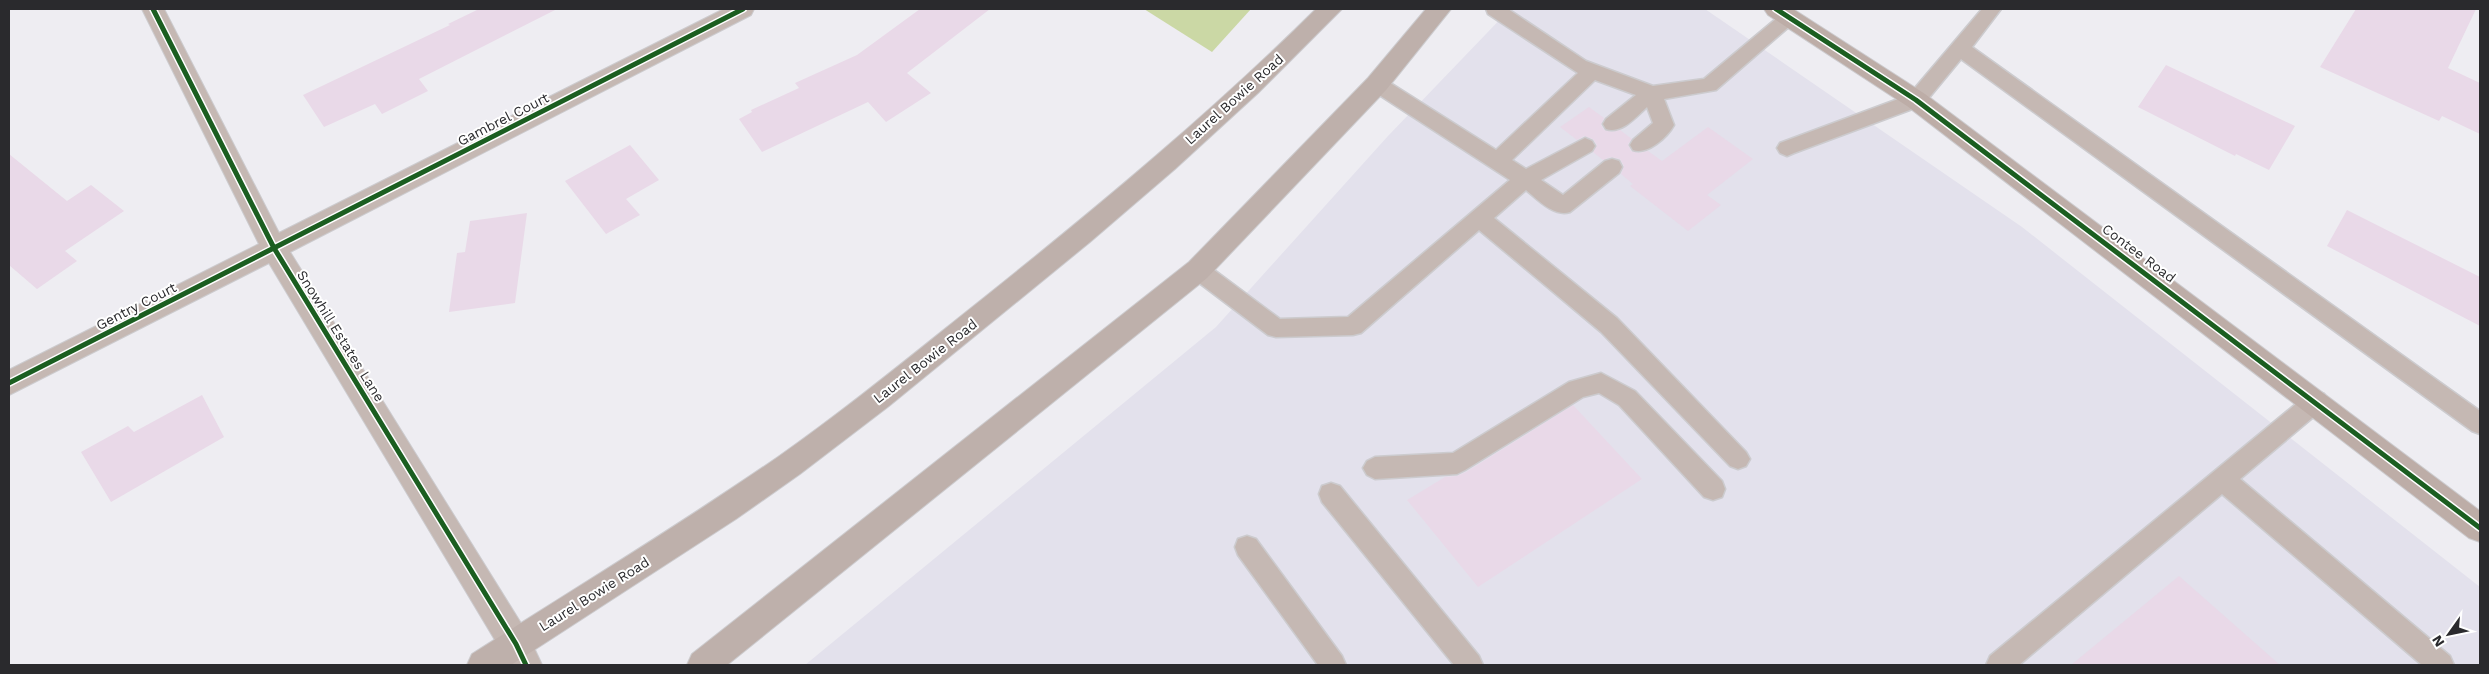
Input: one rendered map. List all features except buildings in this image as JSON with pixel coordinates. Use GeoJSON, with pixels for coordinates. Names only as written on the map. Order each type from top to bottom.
{"type":"FeatureCollection","features":[{"type":"Feature","properties":{"kind":"main road","name":"Laurel Bowie Road"},"geometry":{"type":"LineString","coordinates":[[483,665],[521,654],[663,550],[762,485],[891,389],[1060,252],[1146,178],[1275,62],[1330,9]]}},
{"type":"Feature","properties":{"kind":"main road"},"geometry":{"type":"LineString","coordinates":[[703,665],[1198,270],[1377,84],[1439,9]]}},
{"type":"Feature","properties":{"kind":"street","name":"Snowhill Estates Lane"},"geometry":{"type":"LineString","coordinates":[[153,9],[274,248],[521,654]]}},
{"type":"Feature","properties":{"kind":"street","name":"Gambrel Court"},"geometry":{"type":"LineString","coordinates":[[274,248],[742,9]]}},
{"type":"Feature","properties":{"kind":"street","name":"Contee Road"},"geometry":{"type":"LineString","coordinates":[[1783,14],[1916,100],[2316,401],[2480,528]]}},
{"type":"Feature","properties":{"kind":"street","name":"Gentry Court"},"geometry":{"type":"LineString","coordinates":[[9,383],[274,248]]}},
{"type":"Feature","properties":{"kind":"lane"},"geometry":{"type":"LineString","coordinates":[[1495,9],[1579,66],[1652,93],[1709,85],[1783,14]]}},
{"type":"Feature","properties":{"kind":"lane"},"geometry":{"type":"LineString","coordinates":[[1788,148],[1916,100],[1992,9]]}},
{"type":"Feature","properties":{"kind":"lane"},"geometry":{"type":"LineString","coordinates":[[1960,48],[2480,424]]}},
{"type":"Feature","properties":{"kind":"lane"},"geometry":{"type":"LineString","coordinates":[[1498,161],[1592,71]]}},
{"type":"Feature","properties":{"kind":"lane"},"geometry":{"type":"LineString","coordinates":[[1377,84],[1498,161],[1562,206],[1612,167]]}},
{"type":"Feature","properties":{"kind":"lane"},"geometry":{"type":"LineString","coordinates":[[1613,124],[1652,93]]}},
{"type":"Feature","properties":{"kind":"lane"},"geometry":{"type":"LineString","coordinates":[[1640,145],[1664,125],[1652,93]]}},
{"type":"Feature","properties":{"kind":"lane"},"geometry":{"type":"LineString","coordinates":[[1198,270],[1276,328],[1353,326],[1525,179],[1585,146]]}},
{"type":"Feature","properties":{"kind":"lane"},"geometry":{"type":"LineString","coordinates":[[1479,218],[1609,325],[1738,459]]}},
{"type":"Feature","properties":{"kind":"lane"},"geometry":{"type":"LineString","coordinates":[[1375,468],[1457,464],[1577,389],[1601,383],[1627,398],[1713,488]]}},
{"type":"Feature","properties":{"kind":"lane"},"geometry":{"type":"LineString","coordinates":[[1999,665],[2316,401]]}},
{"type":"Feature","properties":{"kind":"lane"},"geometry":{"type":"LineString","coordinates":[[2222,479],[2442,665]]}},
{"type":"Feature","properties":{"kind":"lane"},"geometry":{"type":"LineString","coordinates":[[1331,494],[1470,665]]}},
{"type":"Feature","properties":{"kind":"lane"},"geometry":{"type":"LineString","coordinates":[[1246,547],[1334,665]]}},
{"type":"Feature","properties":{"kind":"shaded area"},"geometry":{"type":"Polygon","coordinates":[[[1510,9],[1705,9],[2022,227],[2480,587],[2480,665],[805,665],[1216,327],[1388,136],[1510,9]]]}},
{"type":"Feature","properties":{"kind":"green space"},"geometry":{"type":"Polygon","coordinates":[[[1144,9],[1251,9],[1212,52],[1144,9]]]}},
{"type":"Feature","properties":{"kind":"cycle path"},"geometry":{"type":"LineString","coordinates":[[153,9],[274,248],[516,644],[526,665]]}},
{"type":"Feature","properties":{"kind":"cycle path"},"geometry":{"type":"LineString","coordinates":[[9,383],[743,9]]}},
{"type":"Feature","properties":{"kind":"cycle path"},"geometry":{"type":"LineString","coordinates":[[1776,9],[1916,100],[2480,528]]}}]}
